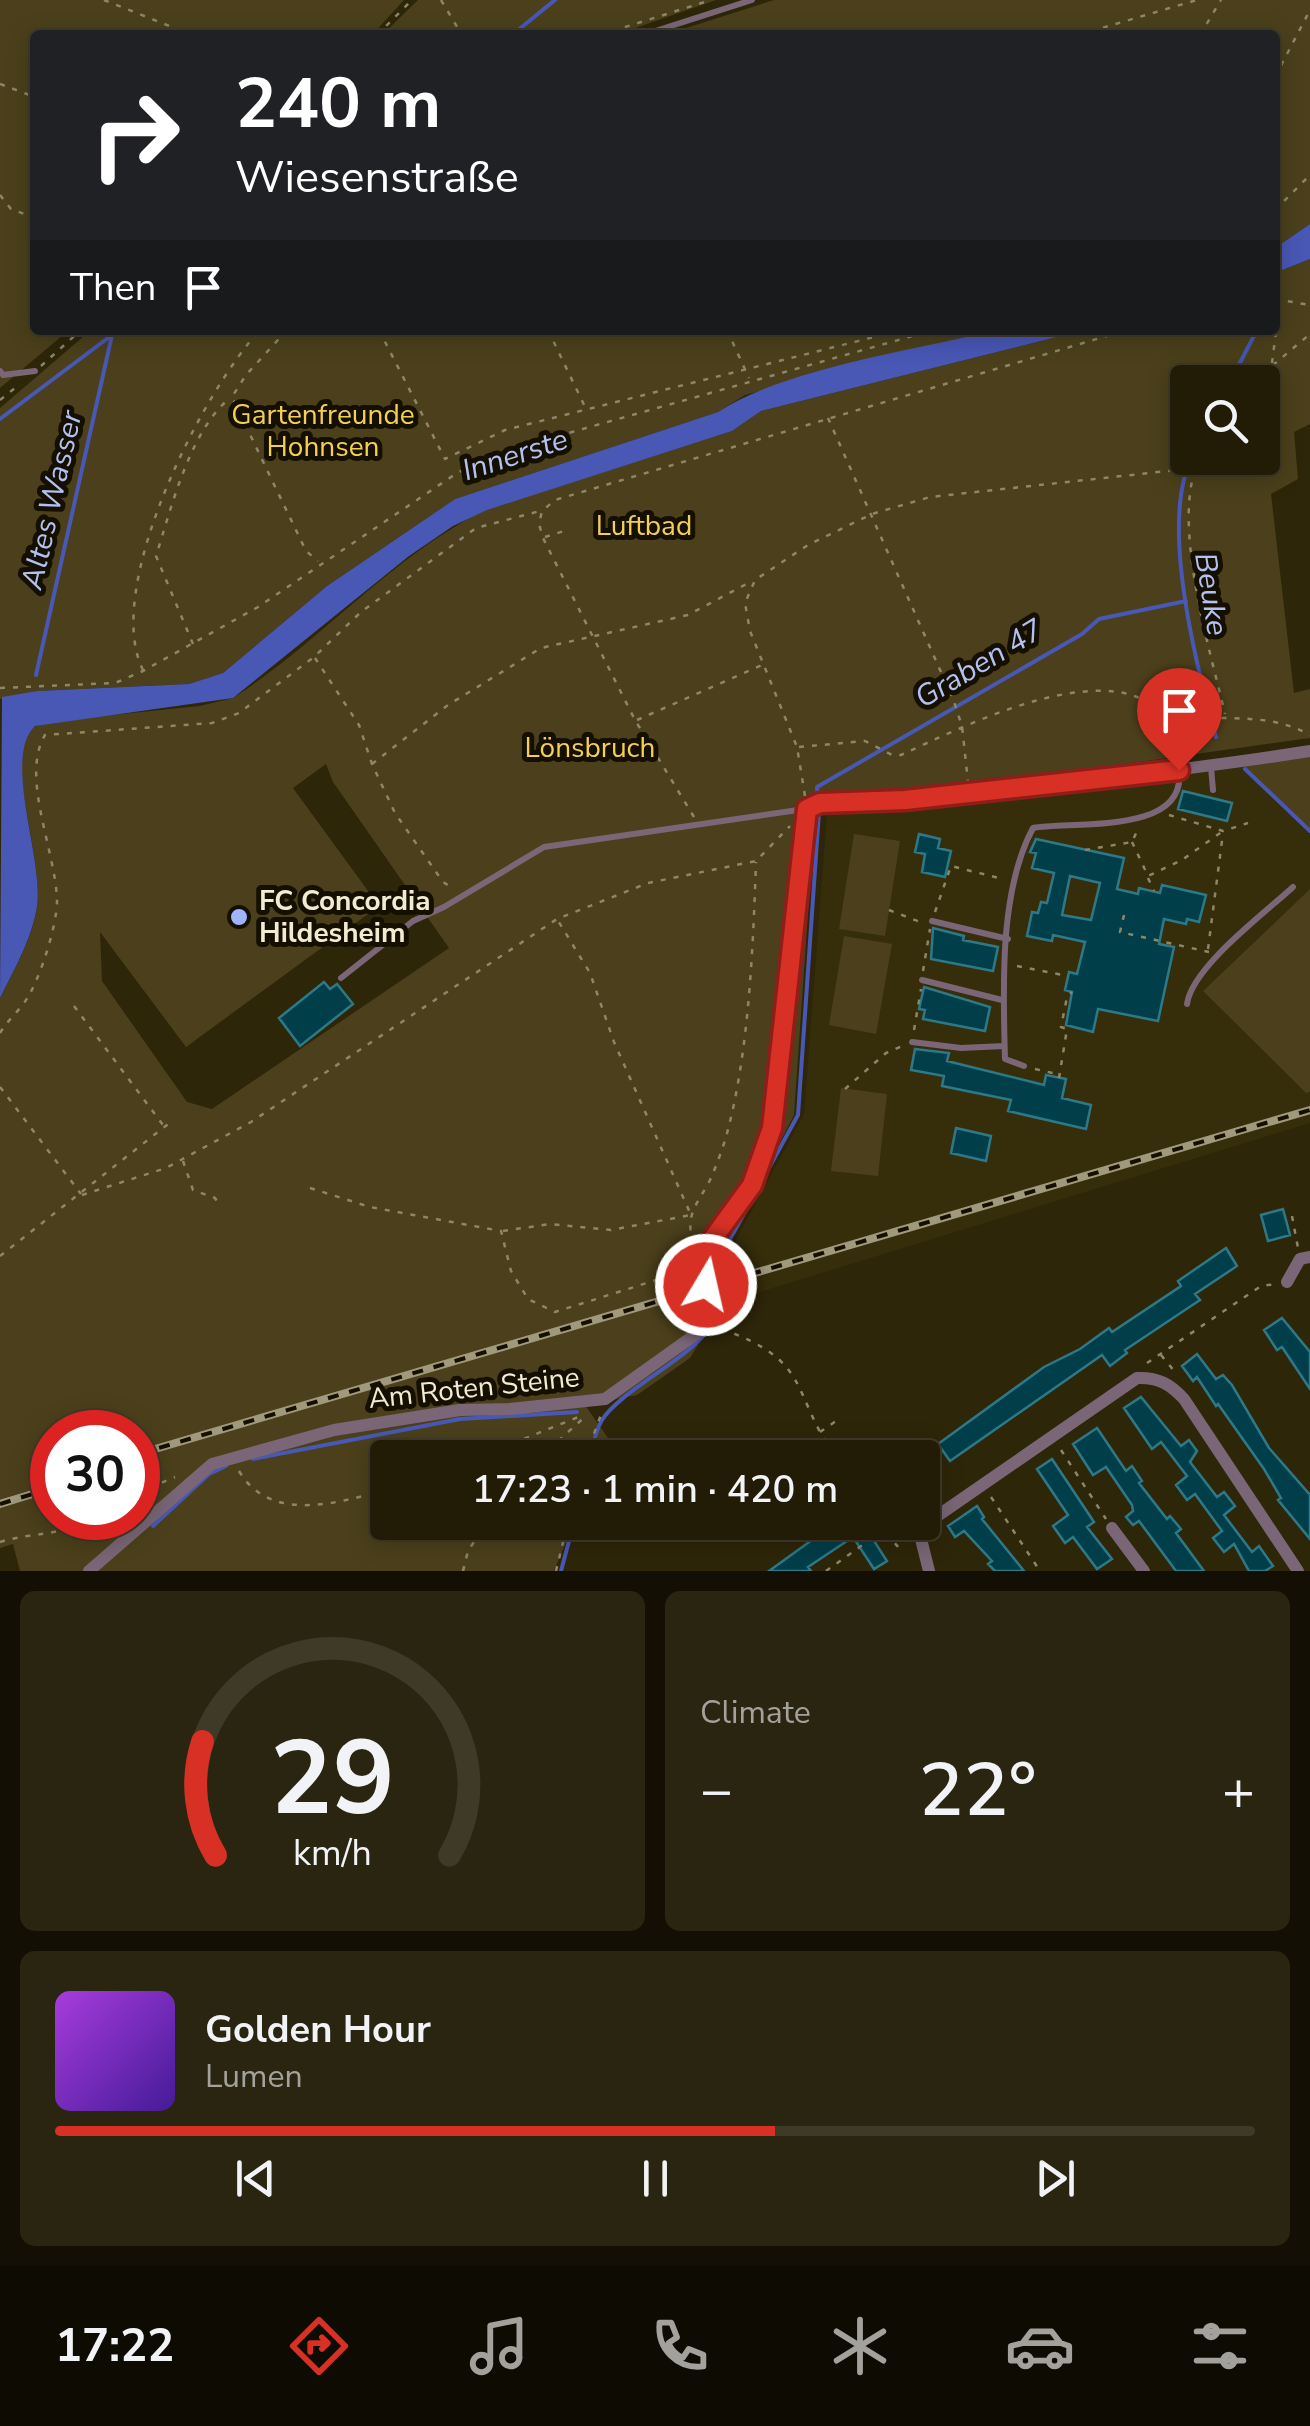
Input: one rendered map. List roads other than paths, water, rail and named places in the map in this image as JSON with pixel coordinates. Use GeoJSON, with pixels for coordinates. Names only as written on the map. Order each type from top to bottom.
{"type":"FeatureCollection","features":[{"type":"Feature","properties":{"kind":"street"},"geometry":{"type":"LineString","coordinates":[[807,809],[820,803],[905,800],[1210,767],[1310,751]]}},
{"type":"Feature","properties":{"kind":"street","name":"Am Roten Steine"},"geometry":{"type":"LineString","coordinates":[[89,1571],[199,1473],[231,1456],[334,1430],[460,1410],[510,1409],[608,1397],[706,1327],[710,1306],[702,1265],[706,1248],[752,1185],[772,1128],[807,809]]}},
{"type":"Feature","properties":{"kind":"street"},"geometry":{"type":"LineString","coordinates":[[1287,1282],[1305,1258]]}},
{"type":"Feature","properties":{"kind":"street"},"geometry":{"type":"LineString","coordinates":[[929,1571],[921,1539],[933,1519],[1138,1378],[1150,1377],[1170,1384],[1184,1399],[1297,1571]]}},
{"type":"Feature","properties":{"kind":"street"},"geometry":{"type":"LineString","coordinates":[[1112,1528],[1144,1571]]}},
{"type":"Feature","properties":{"kind":"lane"},"geometry":{"type":"LineString","coordinates":[[659,30],[752,0]]}},
{"type":"Feature","properties":{"kind":"lane"},"geometry":{"type":"LineString","coordinates":[[0,371],[4,375],[35,372]]}},
{"type":"Feature","properties":{"kind":"lane"},"geometry":{"type":"LineString","coordinates":[[1210,767],[1213,790]]}},
{"type":"Feature","properties":{"kind":"lane"},"geometry":{"type":"LineString","coordinates":[[1024,1066],[1004,1060],[1002,1000],[1019,854],[1033,828],[1143,818],[1160,810],[1172,801],[1180,783],[1179,770]]}},
{"type":"Feature","properties":{"kind":"lane"},"geometry":{"type":"LineString","coordinates":[[341,978],[413,921],[544,847],[807,809]]}},
{"type":"Feature","properties":{"kind":"lane"},"geometry":{"type":"LineString","coordinates":[[1187,1004],[1189,989],[1293,887]]}},
{"type":"Feature","properties":{"kind":"lane"},"geometry":{"type":"LineString","coordinates":[[932,923],[1008,939]]}},
{"type":"Feature","properties":{"kind":"lane"},"geometry":{"type":"LineString","coordinates":[[922,980],[1002,1000]]}},
{"type":"Feature","properties":{"kind":"lane"},"geometry":{"type":"LineString","coordinates":[[912,1042],[961,1048],[1004,1046]]}},
{"type":"Feature","properties":{"kind":"water"},"geometry":{"type":"Polygon","coordinates":[[[1310,224],[1310,259],[1280,271],[1280,245],[1310,224]]]}},
{"type":"Feature","properties":{"kind":"water"},"geometry":{"type":"Polygon","coordinates":[[[974,335],[1065,335],[761,411],[732,431],[487,510],[453,526],[409,556],[233,698],[35,726],[26,741],[22,761],[38,886],[37,906],[27,942],[0,998],[2,697],[37,691],[189,684],[223,673],[327,586],[455,499],[718,412],[779,383],[974,335]]]}},
{"type":"Feature","properties":{"kind":"waterway","name":"Altes Wasser"},"geometry":{"type":"LineString","coordinates":[[518,30],[555,0]]}},
{"type":"Feature","properties":{"kind":"waterway","name":"Altes Wasser"},"geometry":{"type":"LineString","coordinates":[[0,419],[112,335]]}},
{"type":"Feature","properties":{"kind":"waterway","name":"Altes Wasser"},"geometry":{"type":"LineString","coordinates":[[36,675],[112,335]]}},
{"type":"Feature","properties":{"kind":"waterway","name":"Beuke"},"geometry":{"type":"LineString","coordinates":[[1239,365],[1254,335]]}},
{"type":"Feature","properties":{"kind":"waterway","name":"Beuke"},"geometry":{"type":"LineString","coordinates":[[1186,475],[1179,519],[1184,596],[1216,737]]}},
{"type":"Feature","properties":{"kind":"waterway","name":"Graben 47"},"geometry":{"type":"LineString","coordinates":[[818,800],[817,787],[1082,634],[1099,619],[1186,601]]}},
{"type":"Feature","properties":{"kind":"waterway","name":"Beuke"},"geometry":{"type":"LineString","coordinates":[[1245,769],[1310,831]]}},
{"type":"Feature","properties":{"kind":"waterway","name":"Graben 47"},"geometry":{"type":"LineString","coordinates":[[714,1296],[718,1261],[798,1115],[819,812]]}},
{"type":"Feature","properties":{"kind":"waterway","name":"Graben 47"},"geometry":{"type":"LineString","coordinates":[[595,1440],[611,1409],[706,1333]]}},
{"type":"Feature","properties":{"kind":"waterway"},"geometry":{"type":"LineString","coordinates":[[253,1459],[460,1419],[577,1412]]}},
{"type":"Feature","properties":{"kind":"waterway"},"geometry":{"type":"LineString","coordinates":[[160,1520],[209,1474],[226,1466]]}},
{"type":"Feature","properties":{"kind":"waterway","name":"Graben 47"},"geometry":{"type":"LineString","coordinates":[[561,1571],[569,1540]]}},
{"type":"Feature","properties":{"kind":"railway"},"geometry":{"type":"LineString","coordinates":[[160,1448],[1310,1110]]}},
{"type":"Feature","properties":{"kind":"railway"},"geometry":{"type":"LineString","coordinates":[[0,1504],[30,1495]]}},
{"type":"Feature","properties":{"kind":"place","name":"FC Concordia Hildesheim"},"geometry":{"type":"Point","coordinates":[239,917]}},
{"type":"Feature","properties":{"kind":"park label","name":"Gartenfreunde Hohnsen"},"geometry":{"type":"Point","coordinates":[323,431]}},
{"type":"Feature","properties":{"kind":"park label","name":"Luftbad"},"geometry":{"type":"Point","coordinates":[644,526]}},
{"type":"Feature","properties":{"kind":"park label","name":"Lönsbruch"},"geometry":{"type":"Point","coordinates":[590,748]}},
{"type":"Feature","properties":{"kind":"water label","name":"Innerste"},"geometry":{"type":"Point","coordinates":[515,455]}}]}
